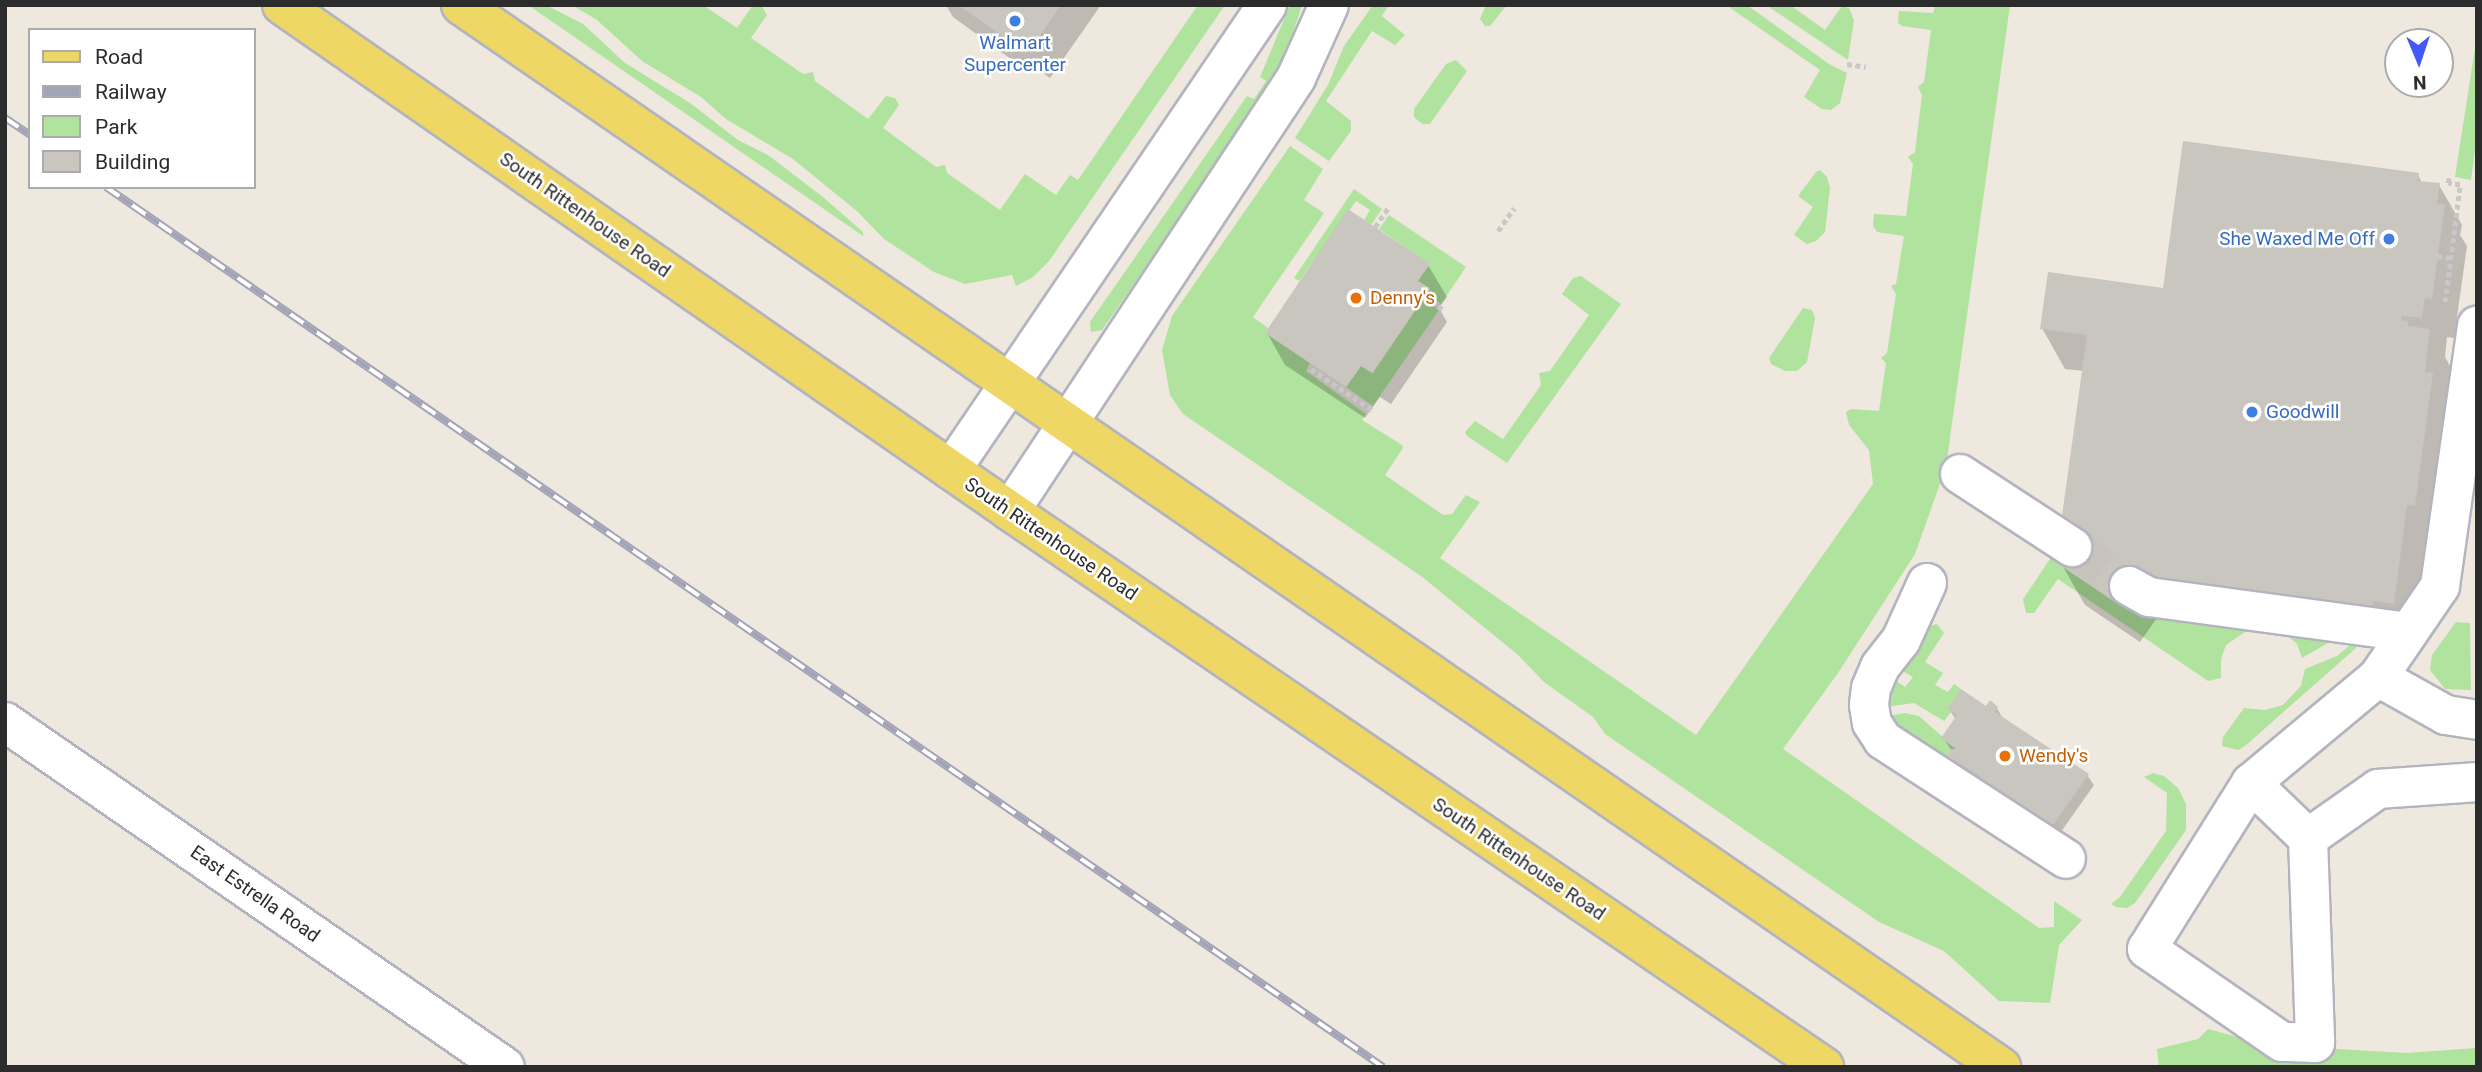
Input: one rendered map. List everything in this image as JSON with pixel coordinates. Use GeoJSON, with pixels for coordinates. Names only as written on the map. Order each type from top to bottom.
{"type":"FeatureCollection","features":[{"type":"Feature","properties":{"kind":"main road","name":"South Rittenhouse Road"},"geometry":{"type":"LineString","coordinates":[[282,5],[1010,511],[1824,1067]]}},
{"type":"Feature","properties":{"kind":"main road"},"geometry":{"type":"LineString","coordinates":[[461,5],[2001,1067]]}},
{"type":"Feature","properties":{"kind":"street"},"geometry":{"type":"LineString","coordinates":[[951,470],[1267,5]]}},
{"type":"Feature","properties":{"kind":"street"},"geometry":{"type":"LineString","coordinates":[[1010,511],[1297,78],[1329,5]]}},
{"type":"Feature","properties":{"kind":"street"},"geometry":{"type":"LineString","coordinates":[[2251,783],[2308,838],[2315,1043],[2282,1042],[2147,949],[2251,783],[2378,677],[2440,586],[2477,326]]}},
{"type":"Feature","properties":{"kind":"street"},"geometry":{"type":"LineString","coordinates":[[1960,474],[2072,547]]}},
{"type":"Feature","properties":{"kind":"street"},"geometry":{"type":"LineString","coordinates":[[1927,583],[1901,640],[1880,667],[1871,688],[1869,705],[1872,723],[1883,740],[2066,859]]}},
{"type":"Feature","properties":{"kind":"street"},"geometry":{"type":"LineString","coordinates":[[2129,586],[2149,597],[2409,632]]}},
{"type":"Feature","properties":{"kind":"street"},"geometry":{"type":"LineString","coordinates":[[2378,677],[2446,715],[2477,720]]}},
{"type":"Feature","properties":{"kind":"street","name":"East Estrella Road"},"geometry":{"type":"LineString","coordinates":[[5,722],[505,1067]]}},
{"type":"Feature","properties":{"kind":"street"},"geometry":{"type":"LineString","coordinates":[[2308,838],[2378,789],[2477,782]]}},
{"type":"Feature","properties":{"kind":"path"},"geometry":{"type":"LineString","coordinates":[[1847,64],[1866,66]]}},
{"type":"Feature","properties":{"kind":"path"},"geometry":{"type":"LineString","coordinates":[[1375,227],[1388,208]]}},
{"type":"Feature","properties":{"kind":"path"},"geometry":{"type":"LineString","coordinates":[[1498,231],[1514,208]]}},
{"type":"Feature","properties":{"kind":"path"},"geometry":{"type":"LineString","coordinates":[[2437,256],[2451,258]]}},
{"type":"Feature","properties":{"kind":"path"},"geometry":{"type":"LineString","coordinates":[[1424,297],[1444,310]]}},
{"type":"Feature","properties":{"kind":"path"},"geometry":{"type":"LineString","coordinates":[[1311,369],[1374,411]]}},
{"type":"Feature","properties":{"kind":"green space"},"geometry":{"type":"Polygon","coordinates":[[[528,5],[546,5],[583,24],[625,63],[690,103],[738,140],[768,155],[823,197],[863,232],[863,236],[528,5]]]}},
{"type":"Feature","properties":{"kind":"green space"},"geometry":{"type":"Polygon","coordinates":[[[572,5],[703,5],[737,28],[753,5],[761,5],[767,15],[751,38],[803,74],[813,72],[815,81],[868,119],[886,96],[895,98],[899,105],[883,128],[936,167],[945,165],[947,173],[1000,210],[1025,174],[1056,195],[1070,175],[1078,180],[1198,5],[1225,5],[1049,261],[1033,277],[1016,286],[1012,275],[965,284],[934,272],[884,239],[858,212],[793,159],[726,119],[701,97],[642,61],[597,20],[572,5]]]}},
{"type":"Feature","properties":{"kind":"green space"},"geometry":{"type":"Polygon","coordinates":[[[1290,5],[1302,5],[1282,66],[1274,81],[1102,330],[1091,332],[1090,322],[1247,96],[1254,99],[1266,81],[1260,77],[1290,5]]]}},
{"type":"Feature","properties":{"kind":"green space"},"geometry":{"type":"Polygon","coordinates":[[[1373,5],[1389,5],[1382,16],[1405,35],[1395,45],[1372,31],[1326,101],[1351,121],[1351,131],[1329,161],[1295,138],[1328,85],[1344,46],[1373,5]]]}},
{"type":"Feature","properties":{"kind":"green space"},"geometry":{"type":"Polygon","coordinates":[[[1486,5],[1507,5],[1490,26],[1485,26],[1480,19],[1486,5]]]}},
{"type":"Feature","properties":{"kind":"green space"},"geometry":{"type":"Polygon","coordinates":[[[1726,5],[1747,5],[1829,64],[1847,73],[1840,103],[1831,110],[1822,109],[1804,97],[1820,70],[1726,5]]]}},
{"type":"Feature","properties":{"kind":"green space"},"geometry":{"type":"Polygon","coordinates":[[[1766,5],[1790,5],[1825,30],[1842,6],[1849,8],[1854,20],[1848,60],[1766,5]]]}},
{"type":"Feature","properties":{"kind":"green space"},"geometry":{"type":"Polygon","coordinates":[[[1935,5],[2010,5],[1946,467],[1915,554],[1838,673],[1783,749],[2039,928],[2054,927],[2054,901],[2082,920],[2059,945],[2050,1003],[1999,1001],[1944,951],[1879,922],[1605,734],[1593,717],[1544,682],[1517,654],[1421,576],[1183,414],[1170,395],[1162,350],[1172,316],[1290,146],[1323,169],[1304,200],[1324,213],[1253,317],[1268,328],[1265,333],[1310,363],[1306,371],[1366,414],[1362,420],[1402,445],[1403,448],[1385,475],[1443,515],[1452,514],[1466,495],[1480,502],[1440,558],[1696,735],[1873,484],[1869,450],[1849,425],[1846,412],[1851,409],[1879,411],[1886,363],[1881,358],[1887,353],[1896,294],[1891,286],[1896,284],[1904,236],[1877,232],[1873,226],[1874,214],[1906,216],[1913,164],[1908,157],[1915,152],[1922,95],[1918,87],[1924,82],[1931,30],[1902,26],[1898,23],[1899,11],[1933,13],[1935,5]]]}},
{"type":"Feature","properties":{"kind":"green space"},"geometry":{"type":"Polygon","coordinates":[[[2477,35],[2477,135],[2471,180],[2455,177],[2477,35]]]}},
{"type":"Feature","properties":{"kind":"green space"},"geometry":{"type":"Polygon","coordinates":[[[1456,60],[1467,71],[1430,124],[1422,124],[1414,117],[1414,109],[1446,64],[1456,60]]]}},
{"type":"Feature","properties":{"kind":"green space"},"geometry":{"type":"Polygon","coordinates":[[[1820,170],[1827,177],[1830,188],[1825,232],[1816,241],[1807,244],[1794,235],[1813,207],[1798,196],[1820,170]]]}},
{"type":"Feature","properties":{"kind":"green space"},"geometry":{"type":"Polygon","coordinates":[[[1354,189],[1382,209],[1371,225],[1364,220],[1370,210],[1356,201],[1299,281],[1294,278],[1354,189]]]}},
{"type":"Feature","properties":{"kind":"green space"},"geometry":{"type":"Polygon","coordinates":[[[1389,215],[1466,267],[1441,304],[1426,294],[1430,288],[1418,281],[1429,264],[1379,229],[1389,215]]]}},
{"type":"Feature","properties":{"kind":"green space"},"geometry":{"type":"Polygon","coordinates":[[[1581,276],[1621,304],[1507,463],[1465,432],[1475,421],[1503,439],[1541,385],[1539,373],[1550,371],[1589,315],[1562,294],[1573,278],[1581,276]]]}},
{"type":"Feature","properties":{"kind":"green space"},"geometry":{"type":"Polygon","coordinates":[[[1423,299],[1439,310],[1373,406],[1346,387],[1361,366],[1373,373],[1423,299]]]}},
{"type":"Feature","properties":{"kind":"green space"},"geometry":{"type":"Polygon","coordinates":[[[1803,308],[1812,310],[1815,318],[1807,362],[1797,371],[1785,371],[1771,364],[1769,358],[1803,308]]]}},
{"type":"Feature","properties":{"kind":"green space"},"geometry":{"type":"Polygon","coordinates":[[[2052,556],[2064,559],[2060,565],[2116,603],[2119,600],[2340,636],[2302,658],[2297,644],[2285,633],[2251,628],[2226,645],[2221,659],[2221,678],[2208,681],[2058,579],[2034,613],[2026,613],[2023,599],[2052,556]]]}},
{"type":"Feature","properties":{"kind":"green space"},"geometry":{"type":"Polygon","coordinates":[[[2456,622],[2470,623],[2471,690],[2445,689],[2430,670],[2432,655],[2456,622]]]}},
{"type":"Feature","properties":{"kind":"green space"},"geometry":{"type":"Polygon","coordinates":[[[1937,624],[1944,633],[1925,662],[1943,673],[1935,685],[1948,692],[1954,684],[1961,689],[1948,708],[1951,712],[1944,721],[1914,703],[1885,707],[1892,678],[1905,687],[1913,677],[1899,669],[1929,626],[1937,624]]]}},
{"type":"Feature","properties":{"kind":"green space"},"geometry":{"type":"Polygon","coordinates":[[[2356,640],[2356,648],[2245,746],[2238,750],[2222,746],[2223,737],[2244,708],[2265,710],[2283,705],[2301,686],[2305,669],[2337,656],[2356,640]]]}},
{"type":"Feature","properties":{"kind":"green space"},"geometry":{"type":"Polygon","coordinates":[[[1905,713],[1919,716],[1956,749],[1951,749],[1942,762],[1894,727],[1888,716],[1905,713]]]}},
{"type":"Feature","properties":{"kind":"green space"},"geometry":{"type":"Polygon","coordinates":[[[2153,773],[2164,776],[2178,788],[2186,804],[2186,830],[2135,903],[2127,908],[2116,907],[2111,904],[2120,897],[2166,831],[2167,793],[2144,777],[2153,773]]]}},
{"type":"Feature","properties":{"kind":"green space"},"geometry":{"type":"Polygon","coordinates":[[[2208,1029],[2267,1045],[2406,1053],[2477,1048],[2477,1067],[2159,1067],[2157,1049],[2198,1039],[2208,1029]]]}},
{"type":"Feature","properties":{"kind":"building","name":"Walmart Supercenter"},"geometry":{"type":"Polygon","coordinates":[[[958,5],[1061,5],[1031,48],[1021,40],[1019,43],[1010,37],[1008,40],[958,5]]]}},
{"type":"Feature","properties":{"kind":"building","name":"Goodwill"},"geometry":{"type":"Polygon","coordinates":[[[2183,141],[2419,173],[2418,181],[2440,183],[2437,203],[2445,204],[2432,299],[2425,298],[2422,318],[2402,316],[2401,320],[2408,321],[2408,326],[2430,329],[2425,372],[2433,373],[2415,506],[2407,505],[2394,604],[2373,601],[2372,611],[2331,606],[2332,601],[2143,575],[2138,572],[2117,603],[2060,565],[2083,531],[2062,516],[2087,335],[2040,329],[2048,272],[2163,288],[2183,141]]]}},
{"type":"Feature","properties":{"kind":"building","name":"Denny's"},"geometry":{"type":"Polygon","coordinates":[[[1348,209],[1430,264],[1418,281],[1430,289],[1372,373],[1361,366],[1346,387],[1265,333],[1348,209]]]}},
{"type":"Feature","properties":{"kind":"building","name":"Wendy's"},"geometry":{"type":"Polygon","coordinates":[[[1961,689],[1986,706],[1990,700],[1998,707],[1995,712],[2089,774],[2050,829],[2004,793],[1998,803],[1972,785],[1979,776],[1964,766],[1957,775],[1941,764],[1951,749],[1956,749],[1941,738],[1957,715],[1947,709],[1961,689]]]}},
{"type":"Feature","properties":{"kind":"tunnel"},"geometry":{"type":"LineString","coordinates":[[2072,547],[2129,586]]}},
{"type":"Feature","properties":{"kind":"railway"},"geometry":{"type":"LineString","coordinates":[[5,118],[28,134]]}},
{"type":"Feature","properties":{"kind":"railway"},"geometry":{"type":"LineString","coordinates":[[109,189],[1383,1067]]}},
{"type":"Feature","properties":{"kind":"place","name":"Walmart Supercenter"},"geometry":{"type":"Point","coordinates":[1015,21]}},
{"type":"Feature","properties":{"kind":"place","name":"She Waxed Me Off"},"geometry":{"type":"Point","coordinates":[2389,239]}},
{"type":"Feature","properties":{"kind":"place","name":"Denny's"},"geometry":{"type":"Point","coordinates":[1356,298]}},
{"type":"Feature","properties":{"kind":"place","name":"Goodwill"},"geometry":{"type":"Point","coordinates":[2252,412]}},
{"type":"Feature","properties":{"kind":"place","name":"Wendy's"},"geometry":{"type":"Point","coordinates":[2005,756]}}]}
